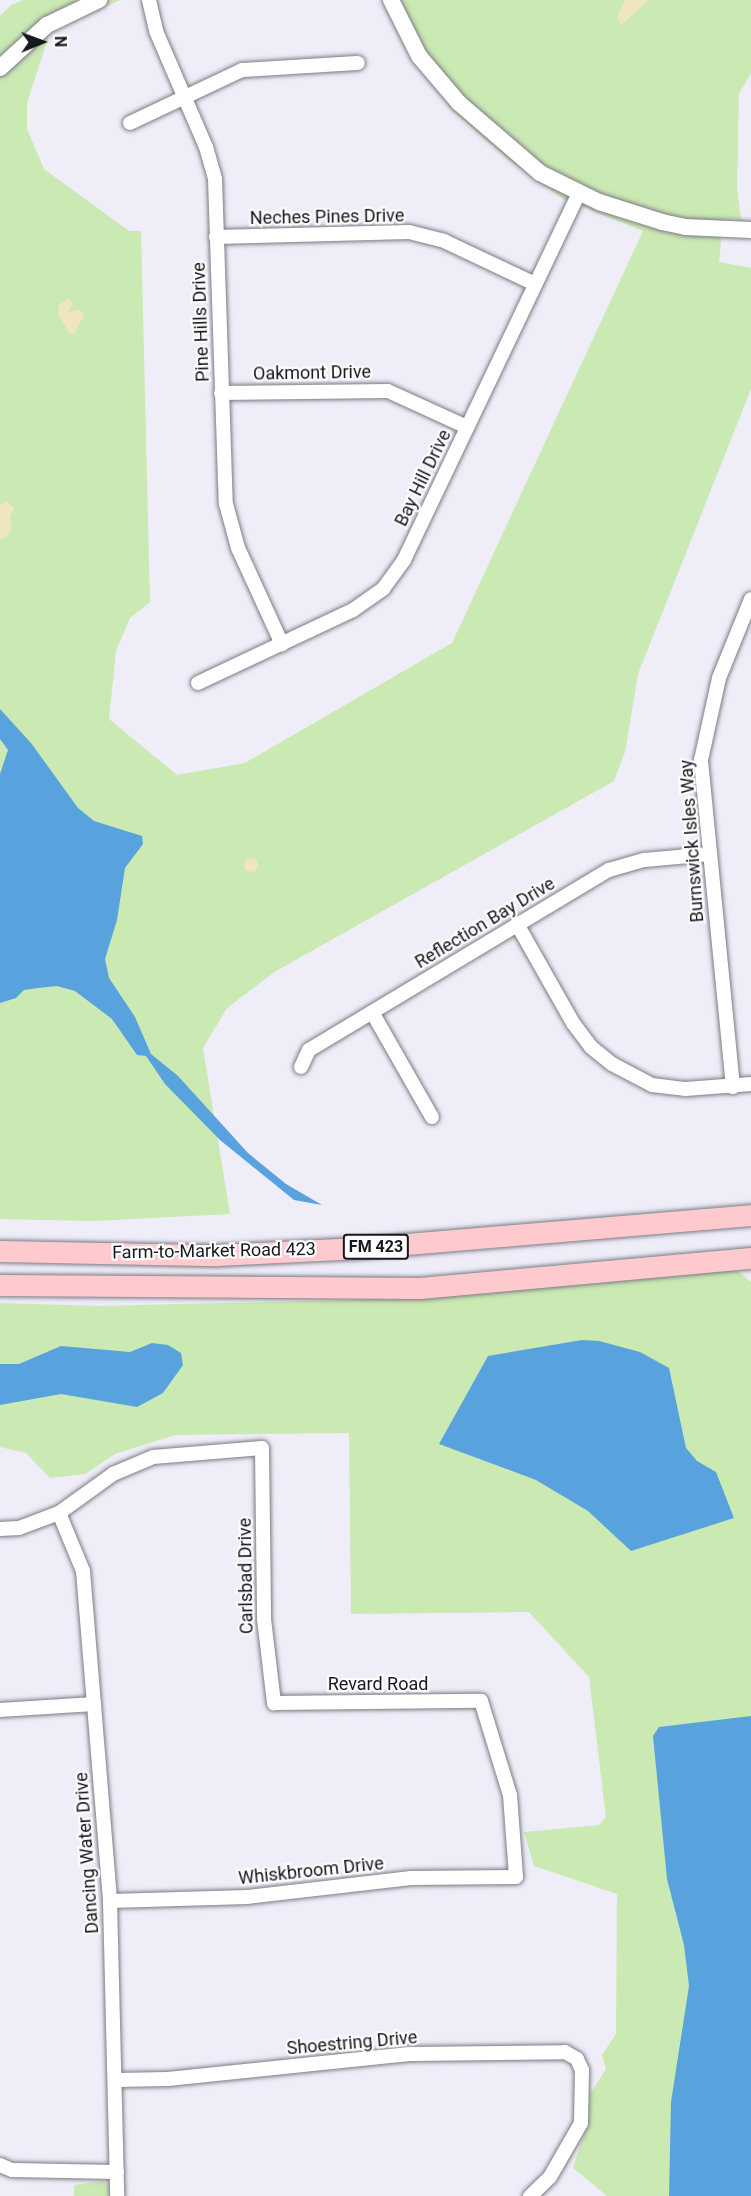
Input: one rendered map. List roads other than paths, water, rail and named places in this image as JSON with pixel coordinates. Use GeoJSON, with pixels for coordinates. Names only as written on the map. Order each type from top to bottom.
{"type":"FeatureCollection","features":[{"type":"Feature","properties":{"kind":"main road","name":"Farm-to-Market Road 423"},"geometry":{"type":"LineString","coordinates":[[0,1251],[217,1255],[335,1249],[751,1215]]}},
{"type":"Feature","properties":{"kind":"main road","name":"Farm-to-Market Road 423"},"geometry":{"type":"LineString","coordinates":[[0,1284],[420,1288],[751,1258]]}},
{"type":"Feature","properties":{"kind":"street"},"geometry":{"type":"LineString","coordinates":[[0,68],[47,26],[99,0]]}},
{"type":"Feature","properties":{"kind":"street","name":"Pine Hills Drive"},"geometry":{"type":"LineString","coordinates":[[149,0],[156,31],[206,147],[215,179],[226,504],[238,548],[282,644]]}},
{"type":"Feature","properties":{"kind":"street"},"geometry":{"type":"LineString","coordinates":[[391,0],[419,56],[459,103],[540,173],[579,193],[685,227],[751,230]]}},
{"type":"Feature","properties":{"kind":"street"},"geometry":{"type":"LineString","coordinates":[[130,123],[243,70],[358,63]]}},
{"type":"Feature","properties":{"kind":"street","name":"Bay Hill Drive"},"geometry":{"type":"LineString","coordinates":[[198,683],[353,610],[383,589],[404,560],[579,193]]}},
{"type":"Feature","properties":{"kind":"street","name":"Neches Pines Drive"},"geometry":{"type":"LineString","coordinates":[[216,237],[409,232],[444,241],[535,284]]}},
{"type":"Feature","properties":{"kind":"street","name":"Oakmont Drive"},"geometry":{"type":"LineString","coordinates":[[221,393],[388,391],[467,427]]}},
{"type":"Feature","properties":{"kind":"street","name":"Burnswick Isles Way"},"geometry":{"type":"LineString","coordinates":[[733,1087],[702,760],[719,678],[751,599]]}},
{"type":"Feature","properties":{"kind":"street","name":"Reflection Bay Drive"},"geometry":{"type":"LineString","coordinates":[[301,1067],[309,1050],[609,870],[645,860],[710,854]]}},
{"type":"Feature","properties":{"kind":"street"},"geometry":{"type":"LineString","coordinates":[[517,924],[573,1023],[591,1047],[612,1064],[652,1085],[686,1089],[751,1084]]}},
{"type":"Feature","properties":{"kind":"street"},"geometry":{"type":"LineString","coordinates":[[372,1012],[432,1117]]}},
{"type":"Feature","properties":{"kind":"street","name":"Carlsbad Drive"},"geometry":{"type":"LineString","coordinates":[[59,1513],[113,1474],[153,1457],[262,1448],[264,1619],[274,1703]]}},
{"type":"Feature","properties":{"kind":"street"},"geometry":{"type":"LineString","coordinates":[[0,1529],[19,1528],[59,1513]]}},
{"type":"Feature","properties":{"kind":"street","name":"Dancing Water Drive"},"geometry":{"type":"LineString","coordinates":[[59,1513],[83,1570],[110,1900],[117,2079],[117,2196]]}},
{"type":"Feature","properties":{"kind":"street","name":"Revard Road"},"geometry":{"type":"LineString","coordinates":[[274,1703],[481,1701],[510,1795],[516,1877]]}},
{"type":"Feature","properties":{"kind":"street"},"geometry":{"type":"LineString","coordinates":[[0,1710],[94,1704]]}},
{"type":"Feature","properties":{"kind":"street","name":"Whiskbroom Drive"},"geometry":{"type":"LineString","coordinates":[[110,1900],[248,1897],[411,1878],[516,1877]]}},
{"type":"Feature","properties":{"kind":"street","name":"Shoestring Drive"},"geometry":{"type":"LineString","coordinates":[[117,2079],[168,2079],[412,2054],[565,2052],[577,2059],[582,2070],[581,2123],[550,2177],[530,2196]]}},
{"type":"Feature","properties":{"kind":"street"},"geometry":{"type":"LineString","coordinates":[[0,2165],[12,2170],[117,2172]]}},
{"type":"Feature","properties":{"kind":"water"},"geometry":{"type":"Polygon","coordinates":[[[0,709],[31,743],[78,808],[94,821],[142,836],[143,844],[125,868],[117,920],[105,959],[109,978],[135,1017],[151,1054],[178,1076],[248,1153],[286,1184],[322,1205],[294,1200],[220,1140],[165,1084],[146,1056],[137,1055],[112,1019],[75,991],[57,986],[24,990],[16,998],[0,1003],[0,774],[8,750],[0,739],[0,709]]]}},
{"type":"Feature","properties":{"kind":"water"},"geometry":{"type":"Polygon","coordinates":[[[582,1340],[599,1341],[640,1352],[669,1368],[686,1448],[697,1461],[716,1472],[734,1518],[631,1551],[588,1511],[536,1480],[439,1444],[488,1356],[582,1340]]]}},
{"type":"Feature","properties":{"kind":"water"},"geometry":{"type":"Polygon","coordinates":[[[152,1343],[168,1345],[181,1353],[183,1365],[163,1393],[137,1407],[61,1394],[0,1405],[0,1364],[19,1364],[61,1346],[130,1352],[152,1343]]]}},
{"type":"Feature","properties":{"kind":"water"},"geometry":{"type":"Polygon","coordinates":[[[751,1716],[751,2196],[669,2196],[671,2102],[689,1986],[684,1945],[667,1879],[653,1736],[659,1727],[751,1716]]]}}]}
